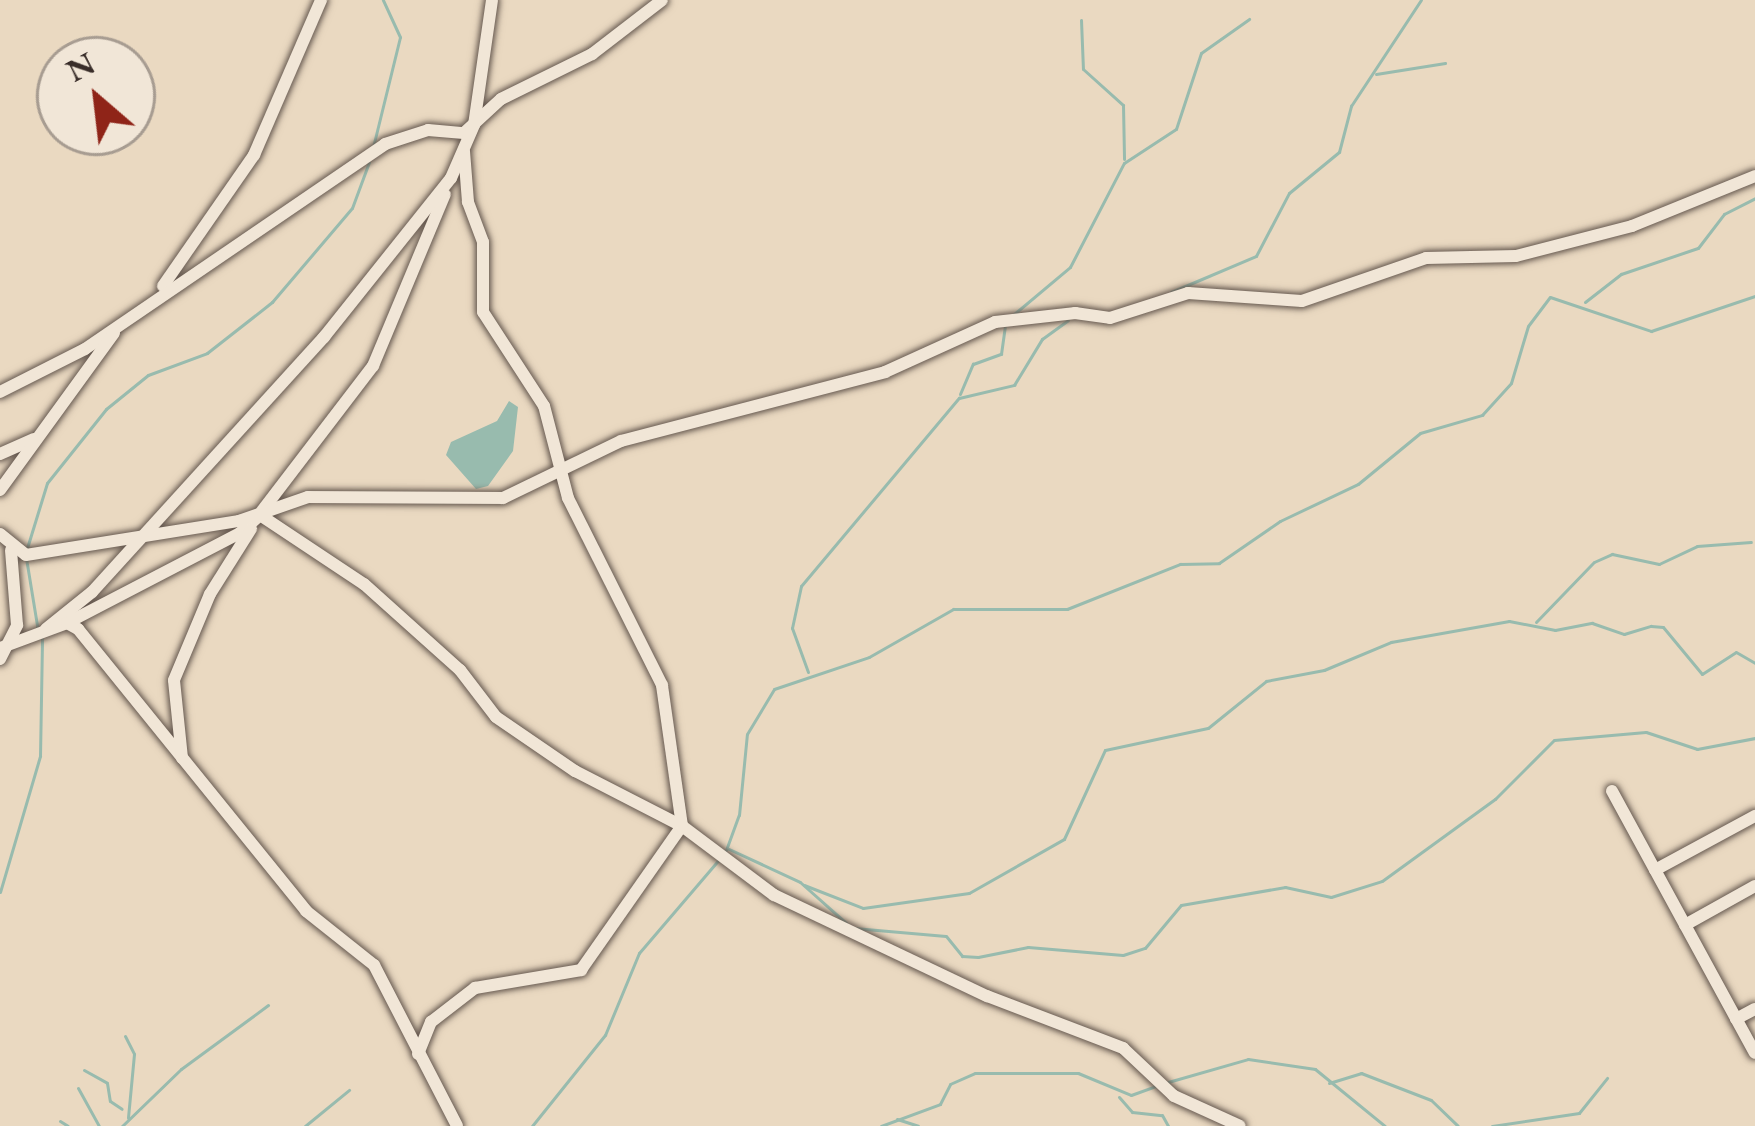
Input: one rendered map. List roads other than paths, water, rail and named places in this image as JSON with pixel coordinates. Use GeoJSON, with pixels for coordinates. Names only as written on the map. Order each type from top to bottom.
{"type":"FeatureCollection","features":[{"type":"Feature","properties":{"kind":"street"},"geometry":{"type":"LineString","coordinates":[[156,294],[254,155],[321,0]]}},
{"type":"Feature","properties":{"kind":"street"},"geometry":{"type":"LineString","coordinates":[[183,765],[173,680],[210,594],[260,514],[373,366],[473,128],[492,0]]}},
{"type":"Feature","properties":{"kind":"street"},"geometry":{"type":"LineString","coordinates":[[0,392],[122,323],[156,294],[385,144],[428,130],[473,128],[501,99],[592,54],[662,0]]}},
{"type":"Feature","properties":{"kind":"street"},"geometry":{"type":"LineString","coordinates":[[418,1054],[431,1022],[475,988],[581,970],[682,826],[662,685],[558,472],[544,406],[483,312],[483,242],[468,202],[464,151]]}},
{"type":"Feature","properties":{"kind":"street"},"geometry":{"type":"LineString","coordinates":[[11,550],[80,550],[260,514],[308,496],[502,498],[621,441],[884,372],[995,322],[1075,313],[1110,318],[1188,293],[1303,302],[1426,259],[1516,256],[1632,226],[1755,176]]}},
{"type":"Feature","properties":{"kind":"street"},"geometry":{"type":"LineString","coordinates":[[46,629],[140,536],[324,337],[451,178]]}},
{"type":"Feature","properties":{"kind":"street"},"geometry":{"type":"LineString","coordinates":[[0,490],[122,323]]}},
{"type":"Feature","properties":{"kind":"street"},"geometry":{"type":"LineString","coordinates":[[0,454],[35,439]]}},
{"type":"Feature","properties":{"kind":"street"},"geometry":{"type":"LineString","coordinates":[[0,648],[14,638],[67,623],[239,533],[260,514]]}},
{"type":"Feature","properties":{"kind":"street"},"geometry":{"type":"LineString","coordinates":[[260,514],[364,584],[460,670],[496,717],[575,771],[682,826],[807,913],[1123,1048],[1174,1096],[1240,1126]]}},
{"type":"Feature","properties":{"kind":"street"},"geometry":{"type":"LineString","coordinates":[[0,534],[11,550],[14,638],[0,659]]}},
{"type":"Feature","properties":{"kind":"street"},"geometry":{"type":"LineString","coordinates":[[0,588],[12,603]]}},
{"type":"Feature","properties":{"kind":"street"},"geometry":{"type":"LineString","coordinates":[[67,623],[306,910],[374,965],[457,1126]]}},
{"type":"Feature","properties":{"kind":"street"},"geometry":{"type":"LineString","coordinates":[[1612,791],[1755,1054]]}},
{"type":"Feature","properties":{"kind":"street"},"geometry":{"type":"LineString","coordinates":[[1655,870],[1755,816]]}},
{"type":"Feature","properties":{"kind":"street"},"geometry":{"type":"LineString","coordinates":[[1685,925],[1755,886]]}},
{"type":"Feature","properties":{"kind":"street"},"geometry":{"type":"LineString","coordinates":[[1736,1019],[1755,1009]]}},
{"type":"Feature","properties":{"kind":"waterway"},"geometry":{"type":"LineString","coordinates":[[373,147],[400,37],[383,0]]}},
{"type":"Feature","properties":{"kind":"waterway"},"geometry":{"type":"LineString","coordinates":[[1171,292],[1256,256],[1289,193],[1339,152],[1351,106],[1421,0]]}},
{"type":"Feature","properties":{"kind":"waterway"},"geometry":{"type":"LineString","coordinates":[[1014,314],[1070,267],[1124,163],[1176,129],[1201,53],[1249,19]]}},
{"type":"Feature","properties":{"kind":"waterway"},"geometry":{"type":"LineString","coordinates":[[1081,20],[1083,69],[1123,105],[1124,159]]}},
{"type":"Feature","properties":{"kind":"waterway"},"geometry":{"type":"LineString","coordinates":[[1376,74],[1445,63]]}},
{"type":"Feature","properties":{"kind":"waterway"},"geometry":{"type":"LineString","coordinates":[[27,548],[47,483],[106,409],[148,375],[207,353],[272,302],[352,208],[369,162]]}},
{"type":"Feature","properties":{"kind":"waterway"},"geometry":{"type":"LineString","coordinates":[[1585,302],[1621,274],[1698,248],[1724,214],[1755,198]]}},
{"type":"Feature","properties":{"kind":"waterway"},"geometry":{"type":"LineString","coordinates":[[726,850],[739,815],[747,734],[774,689],[869,657],[953,609],[1067,609],[1180,564],[1219,563],[1280,521],[1358,484],[1420,433],[1482,415],[1511,383],[1528,326],[1550,297],[1651,331],[1755,296]]}},
{"type":"Feature","properties":{"kind":"waterway"},"geometry":{"type":"LineString","coordinates":[[808,672],[792,628],[801,586],[959,398],[1014,385],[1042,339],[1068,320]]}},
{"type":"Feature","properties":{"kind":"waterway"},"geometry":{"type":"LineString","coordinates":[[960,394],[973,364],[1001,354],[1005,327]]}},
{"type":"Feature","properties":{"kind":"waterway"},"geometry":{"type":"LineString","coordinates":[[1536,622],[1594,562],[1612,554],[1659,564],[1697,546],[1751,542]]}},
{"type":"Feature","properties":{"kind":"waterway"},"geometry":{"type":"LineString","coordinates":[[26,558],[38,631]]}},
{"type":"Feature","properties":{"kind":"waterway"},"geometry":{"type":"LineString","coordinates":[[804,885],[863,908],[969,893],[1064,839],[1105,750],[1208,728],[1266,681],[1324,670],[1391,642],[1509,621],[1555,630],[1592,623],[1624,634],[1651,626],[1663,627],[1702,674],[1736,652],[1755,663]]}},
{"type":"Feature","properties":{"kind":"waterway"},"geometry":{"type":"LineString","coordinates":[[0,892],[40,756],[42,639]]}},
{"type":"Feature","properties":{"kind":"waterway"},"geometry":{"type":"LineString","coordinates":[[854,928],[946,936],[962,956],[1028,947],[1123,955],[1145,948],[1181,905],[1285,887],[1331,897],[1382,881],[1495,799],[1554,740],[1646,732],[1697,749],[1755,738]]}},
{"type":"Feature","properties":{"kind":"waterway"},"geometry":{"type":"LineString","coordinates":[[729,849],[800,882],[846,923]]}},
{"type":"Feature","properties":{"kind":"waterway"},"geometry":{"type":"LineString","coordinates":[[532,1126],[605,1035],[639,953],[720,858]]}},
{"type":"Feature","properties":{"kind":"waterway"},"geometry":{"type":"LineString","coordinates":[[122,1126],[181,1069],[268,1005]]}},
{"type":"Feature","properties":{"kind":"waterway"},"geometry":{"type":"LineString","coordinates":[[125,1036],[134,1054],[128,1118]]}},
{"type":"Feature","properties":{"kind":"waterway"},"geometry":{"type":"LineString","coordinates":[[1168,1082],[1248,1059],[1315,1069],[1385,1126]]}},
{"type":"Feature","properties":{"kind":"waterway"},"geometry":{"type":"LineString","coordinates":[[84,1070],[107,1083],[110,1101],[122,1109]]}},
{"type":"Feature","properties":{"kind":"waterway"},"geometry":{"type":"LineString","coordinates":[[881,1126],[940,1104],[950,1084],[975,1073],[1078,1073],[1131,1095],[1158,1085]]}},
{"type":"Feature","properties":{"kind":"waterway"},"geometry":{"type":"LineString","coordinates":[[1329,1083],[1361,1073],[1431,1100],[1458,1126]]}},
{"type":"Feature","properties":{"kind":"waterway"},"geometry":{"type":"LineString","coordinates":[[1492,1126],[1579,1113],[1607,1078]]}},
{"type":"Feature","properties":{"kind":"waterway"},"geometry":{"type":"LineString","coordinates":[[78,1088],[99,1126]]}},
{"type":"Feature","properties":{"kind":"waterway"},"geometry":{"type":"LineString","coordinates":[[305,1126],[349,1090]]}},
{"type":"Feature","properties":{"kind":"waterway"},"geometry":{"type":"LineString","coordinates":[[1119,1097],[1132,1112],[1162,1115],[1168,1126]]}},
{"type":"Feature","properties":{"kind":"waterway"},"geometry":{"type":"LineString","coordinates":[[897,1119],[918,1126]]}},
{"type":"Feature","properties":{"kind":"waterway"},"geometry":{"type":"LineString","coordinates":[[60,1121],[68,1126]]}}]}
